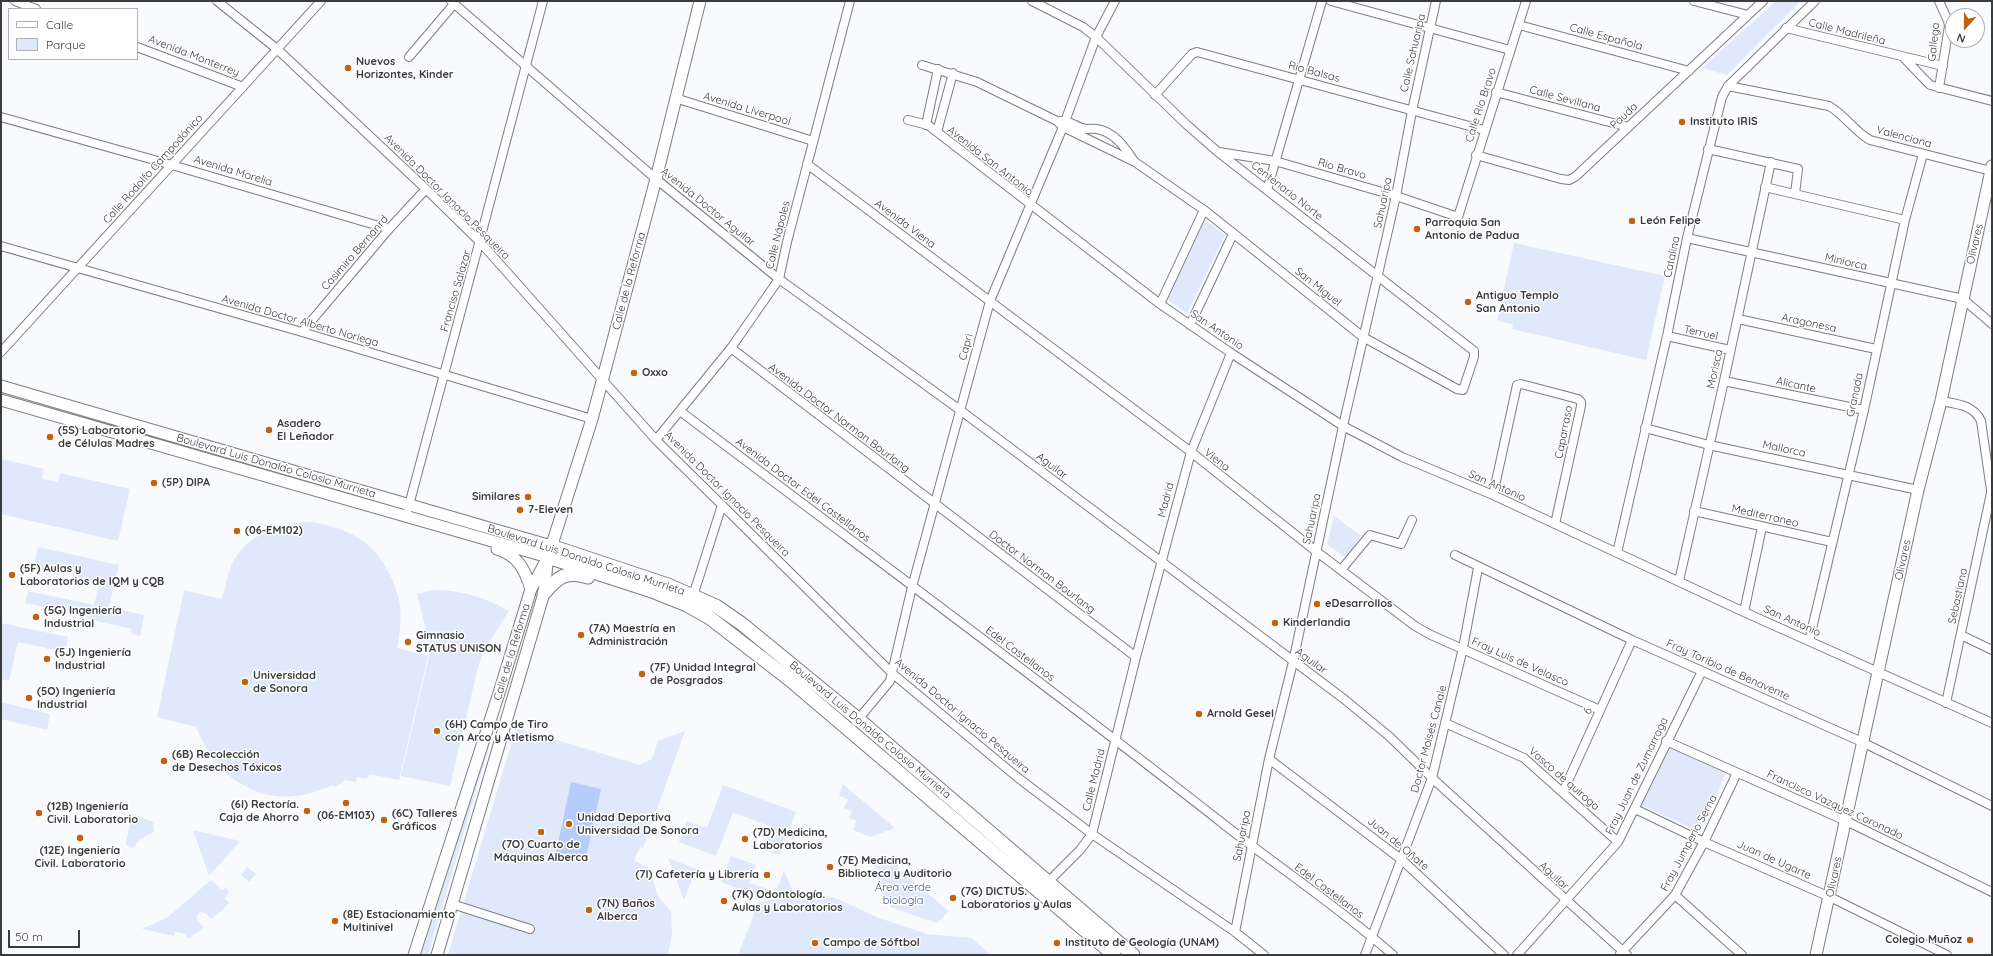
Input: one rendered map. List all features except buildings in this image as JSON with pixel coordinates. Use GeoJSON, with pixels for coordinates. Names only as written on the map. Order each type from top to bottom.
{"type":"FeatureCollection","features":[{"type":"Feature","properties":{"kind":"main road","name":"Calle de la Reforma"},"geometry":{"type":"LineString","coordinates":[[437,955],[544,593],[550,552],[603,380],[656,179],[700,1]]}},
{"type":"Feature","properties":{"kind":"main road","name":"Olivares"},"geometry":{"type":"LineString","coordinates":[[1816,955],[1830,897],[1862,742],[1879,672],[1918,490],[1942,400],[1963,299],[1989,195],[1991,168]]}},
{"type":"Feature","properties":{"kind":"main road","name":"Boulevard Luis Donaldo Colosio Murrieta"},"geometry":{"type":"LineString","coordinates":[[1,386],[409,504],[550,552],[687,605],[710,618],[789,679],[849,730],[1133,955]]}},
{"type":"Feature","properties":{"kind":"main road","name":"Boulevard Luis Donaldo Colosio Murrieta"},"geometry":{"type":"LineString","coordinates":[[1,400],[441,527],[550,552],[668,585],[716,606],[742,624],[858,719],[1044,886],[1114,955]]}},
{"type":"Feature","properties":{"kind":"main road"},"geometry":{"type":"LineString","coordinates":[[441,527],[462,539],[509,554],[522,566],[531,589]]}},
{"type":"Feature","properties":{"kind":"main road","name":"Calle de la Reforma"},"geometry":{"type":"LineString","coordinates":[[414,955],[497,701],[531,589],[550,552]]}},
{"type":"Feature","properties":{"kind":"main road"},"geometry":{"type":"LineString","coordinates":[[544,593],[555,581],[572,574],[730,625],[772,656],[792,664]]}},
{"type":"Feature","properties":{"kind":"street"},"geometry":{"type":"LineString","coordinates":[[15,1],[33,8]]}},
{"type":"Feature","properties":{"kind":"street","name":"Avenida Doctor Ignacio Pesqueira"},"geometry":{"type":"LineString","coordinates":[[217,1],[277,49],[426,189],[481,243],[656,440],[893,674],[1017,777],[1092,834],[1235,932],[1261,954]]}},
{"type":"Feature","properties":{"kind":"street","name":"Calle Rodolfo Campodónico"},"geometry":{"type":"LineString","coordinates":[[1,352],[321,1]]}},
{"type":"Feature","properties":{"kind":"street","name":"Franciso Salazar"},"geometry":{"type":"LineString","coordinates":[[406,517],[445,376],[458,319],[481,243],[543,1]]}},
{"type":"Feature","properties":{"kind":"street","name":"Calle Nápoles"},"geometry":{"type":"LineString","coordinates":[[656,440],[731,348],[779,279],[807,164],[850,1]]}},
{"type":"Feature","properties":{"kind":"street","name":"Centenario Norte"},"geometry":{"type":"LineString","coordinates":[[1032,1],[1083,27],[1096,37],[1155,95],[1218,152],[1474,351]]}},
{"type":"Feature","properties":{"kind":"street","name":"Capri"},"geometry":{"type":"LineString","coordinates":[[849,730],[888,686],[893,674],[912,587],[990,302],[1030,206],[1096,37],[1115,1]]}},
{"type":"Feature","properties":{"kind":"street"},"geometry":{"type":"LineString","coordinates":[[1267,190],[1274,161],[1322,1]]}},
{"type":"Feature","properties":{"kind":"street"},"geometry":{"type":"LineString","coordinates":[[1331,1],[1510,50]]}},
{"type":"Feature","properties":{"kind":"street","name":"Calle Sahuaripa"},"geometry":{"type":"LineString","coordinates":[[1412,111],[1436,1]]}},
{"type":"Feature","properties":{"kind":"street","name":"Calle Río Bravo"},"geometry":{"type":"LineString","coordinates":[[1458,217],[1476,155],[1526,1]]}},
{"type":"Feature","properties":{"kind":"street"},"geometry":{"type":"LineString","coordinates":[[1694,1],[1748,16]]}},
{"type":"Feature","properties":{"kind":"street","name":"Pauda"},"geometry":{"type":"LineString","coordinates":[[1476,155],[1569,180],[1628,128],[1763,1]]}},
{"type":"Feature","properties":{"kind":"street","name":"Catalina"},"geometry":{"type":"LineString","coordinates":[[1617,553],[1667,336],[1687,238],[1722,97],[1728,86],[1815,1]]}},
{"type":"Feature","properties":{"kind":"street","name":"Gallega"},"geometry":{"type":"LineString","coordinates":[[1939,1],[1948,21],[1939,88]]}},
{"type":"Feature","properties":{"kind":"street","name":"Avenida Doctor Aguilar"},"geometry":{"type":"LineString","coordinates":[[409,57],[453,2],[656,179],[779,279],[960,410]]}},
{"type":"Feature","properties":{"kind":"street","name":"Calle Española"},"geometry":{"type":"LineString","coordinates":[[1518,25],[1689,71]]}},
{"type":"Feature","properties":{"kind":"street","name":"Calle Madrileña"},"geometry":{"type":"LineString","coordinates":[[1786,28],[1943,66]]}},
{"type":"Feature","properties":{"kind":"street","name":"Avenida Monterrey"},"geometry":{"type":"LineString","coordinates":[[138,47],[243,87]]}},
{"type":"Feature","properties":{"kind":"street","name":"Rio Balsas"},"geometry":{"type":"LineString","coordinates":[[1155,95],[1194,52],[1484,130]]}},
{"type":"Feature","properties":{"kind":"street"},"geometry":{"type":"LineString","coordinates":[[1902,57],[1919,71],[1927,82],[1939,88],[1992,101]]}},
{"type":"Feature","properties":{"kind":"street"},"geometry":{"type":"LineString","coordinates":[[922,66],[953,73],[977,82],[1062,123]]}},
{"type":"Feature","properties":{"kind":"street"},"geometry":{"type":"LineString","coordinates":[[926,125],[938,69]]}},
{"type":"Feature","properties":{"kind":"street"},"geometry":{"type":"LineString","coordinates":[[908,120],[926,125],[937,132],[953,73]]}},
{"type":"Feature","properties":{"kind":"street","name":"Valenciana"},"geometry":{"type":"LineString","coordinates":[[1728,86],[1829,106],[1838,112],[1858,133],[1870,140],[1923,154],[1991,168]]}},
{"type":"Feature","properties":{"kind":"street","name":"Calle Sevillana"},"geometry":{"type":"LineString","coordinates":[[1496,92],[1628,128]]}},
{"type":"Feature","properties":{"kind":"street","name":"Avenida Liverpool"},"geometry":{"type":"LineString","coordinates":[[675,98],[813,141]]}},
{"type":"Feature","properties":{"kind":"street","name":"Sahuaripa"},"geometry":{"type":"LineString","coordinates":[[1235,932],[1269,758],[1293,662],[1343,426],[1396,196],[1412,111]]}},
{"type":"Feature","properties":{"kind":"street","name":"Avenida Morelia"},"geometry":{"type":"LineString","coordinates":[[1,117],[172,165],[389,229]]}},
{"type":"Feature","properties":{"kind":"street","name":"San Miguel"},"geometry":{"type":"LineString","coordinates":[[1062,123],[1135,162],[1204,210],[1363,337],[1460,390],[1464,389],[1474,357],[1474,351]]}},
{"type":"Feature","properties":{"kind":"street","name":"San Miguel"},"geometry":{"type":"LineString","coordinates":[[1062,123],[1082,128],[1096,128],[1107,132],[1117,140],[1135,162]]}},
{"type":"Feature","properties":{"kind":"street","name":"Avenida San Antonio"},"geometry":{"type":"LineString","coordinates":[[937,132],[1030,206]]}},
{"type":"Feature","properties":{"kind":"street"},"geometry":{"type":"LineString","coordinates":[[1708,149],[1798,169],[1795,194]]}},
{"type":"Feature","properties":{"kind":"street","name":"Rio Bravo"},"geometry":{"type":"LineString","coordinates":[[1218,152],[1274,161],[1396,196],[1458,217]]}},
{"type":"Feature","properties":{"kind":"street","name":"Granada"},"geometry":{"type":"LineString","coordinates":[[1810,641],[1864,410],[1905,220],[1923,154]]}},
{"type":"Feature","properties":{"kind":"street","name":"Morisca"},"geometry":{"type":"LineString","coordinates":[[1679,581],[1738,319],[1771,162]]}},
{"type":"Feature","properties":{"kind":"street","name":"Avenida Viena"},"geometry":{"type":"LineString","coordinates":[[807,164],[990,302]]}},
{"type":"Feature","properties":{"kind":"street"},"geometry":{"type":"LineString","coordinates":[[1765,188],[1905,220]]}},
{"type":"Feature","properties":{"kind":"street","name":"Casimiro Bernanrd"},"geometry":{"type":"LineString","coordinates":[[302,332],[389,229],[426,189]]}},
{"type":"Feature","properties":{"kind":"street","name":"San Antonio"},"geometry":{"type":"LineString","coordinates":[[1030,206],[1160,304],[1231,353],[1343,426],[1402,457],[1493,495],[1744,612],[1992,723]]}},
{"type":"Feature","properties":{"kind":"street"},"geometry":{"type":"LineString","coordinates":[[1160,304],[1204,210]]}},
{"type":"Feature","properties":{"kind":"street"},"geometry":{"type":"LineString","coordinates":[[1190,325],[1233,234]]}},
{"type":"Feature","properties":{"kind":"street","name":"Miniorca"},"geometry":{"type":"LineString","coordinates":[[1687,238],[1963,299],[1992,324]]}},
{"type":"Feature","properties":{"kind":"street","name":"Avenida Doctor Alberto Noriega"},"geometry":{"type":"LineString","coordinates":[[1,246],[302,332],[592,419]]}},
{"type":"Feature","properties":{"kind":"street","name":"Viena"},"geometry":{"type":"LineString","coordinates":[[990,302],[1191,452],[1317,552],[1415,626],[1432,635]]}},
{"type":"Feature","properties":{"kind":"street","name":"Aragonesa"},"geometry":{"type":"LineString","coordinates":[[1738,319],[1876,349]]}},
{"type":"Feature","properties":{"kind":"street","name":"Terruel"},"geometry":{"type":"LineString","coordinates":[[1667,336],[1730,350]]}},
{"type":"Feature","properties":{"kind":"street","name":"Avenida Doctor Norman Bourlong"},"geometry":{"type":"LineString","coordinates":[[731,348],[934,504]]}},
{"type":"Feature","properties":{"kind":"street","name":"Madrid"},"geometry":{"type":"LineString","coordinates":[[1136,657],[1191,452],[1231,353]]}},
{"type":"Feature","properties":{"kind":"street","name":"Alicante"},"geometry":{"type":"LineString","coordinates":[[1724,381],[1864,410]]}},
{"type":"Feature","properties":{"kind":"street","name":"Caparraso"},"geometry":{"type":"LineString","coordinates":[[1493,495],[1518,386],[1521,384],[1578,399],[1581,406],[1555,524]]}},
{"type":"Feature","properties":{"kind":"street","name":"Sebastiana"},"geometry":{"type":"LineString","coordinates":[[1942,400],[1966,406],[1978,414],[1981,421],[1992,495],[1946,703]]}},
{"type":"Feature","properties":{"kind":"street","name":"Avenida Doctor Edel Castellanos"},"geometry":{"type":"LineString","coordinates":[[680,410],[912,587]]}},
{"type":"Feature","properties":{"kind":"street","name":"Aguilar"},"geometry":{"type":"LineString","coordinates":[[960,410],[1344,699],[1390,737],[1432,778],[1623,954]]}},
{"type":"Feature","properties":{"kind":"street","name":"Mallorca"},"geometry":{"type":"LineString","coordinates":[[1645,428],[1709,445],[1918,490]]}},
{"type":"Feature","properties":{"kind":"street","name":"Doctor Norman Bourlang"},"geometry":{"type":"LineString","coordinates":[[934,504],[1136,657]]}},
{"type":"Feature","properties":{"kind":"street"},"geometry":{"type":"LineString","coordinates":[[693,596],[722,505]]}},
{"type":"Feature","properties":{"kind":"street","name":"Mediterraneo"},"geometry":{"type":"LineString","coordinates":[[1694,511],[1832,542]]}},
{"type":"Feature","properties":{"kind":"street"},"geometry":{"type":"LineString","coordinates":[[1341,570],[1370,535],[1401,544],[1412,520]]}},
{"type":"Feature","properties":{"kind":"street"},"geometry":{"type":"LineString","coordinates":[[1744,612],[1762,527]]}},
{"type":"Feature","properties":{"kind":"street","name":"Fray Toribio de Benavente"},"geometry":{"type":"LineString","coordinates":[[1455,556],[1632,640],[1862,742],[1992,806]]}},
{"type":"Feature","properties":{"kind":"street","name":"Doctor Moisés Canale"},"geometry":{"type":"LineString","coordinates":[[1365,955],[1432,778],[1463,648],[1478,568]]}},
{"type":"Feature","properties":{"kind":"street","name":"Edel Castellanos"},"geometry":{"type":"LineString","coordinates":[[912,587],[1116,739]]}},
{"type":"Feature","properties":{"kind":"street","name":"Fray Luis de Velasco"},"geometry":{"type":"LineString","coordinates":[[1432,635],[1600,710]]}},
{"type":"Feature","properties":{"kind":"street"},"geometry":{"type":"LineString","coordinates":[[1961,635],[1992,650]]}},
{"type":"Feature","properties":{"kind":"street","name":"6"},"geometry":{"type":"LineString","coordinates":[[1563,792],[1632,640]]}},
{"type":"Feature","properties":{"kind":"street","name":"Calle Madrid"},"geometry":{"type":"LineString","coordinates":[[1044,886],[1080,850],[1092,834],[1136,657]]}},
{"type":"Feature","properties":{"kind":"street","name":"Fray Juan de Zumarraga"},"geometry":{"type":"LineString","coordinates":[[1517,955],[1618,842],[1666,741],[1702,671]]}},
{"type":"Feature","properties":{"kind":"street","name":"Vasco de quiroga"},"geometry":{"type":"LineString","coordinates":[[1445,723],[1520,756],[1563,792],[1618,842]]}},
{"type":"Feature","properties":{"kind":"street"},"geometry":{"type":"LineString","coordinates":[[1116,739],[1251,846]]}},
{"type":"Feature","properties":{"kind":"street","name":"Francisco Vazquez Coronado"},"geometry":{"type":"LineString","coordinates":[[1666,741],[1846,821],[1992,892]]}},
{"type":"Feature","properties":{"kind":"street","name":"Juan de Oñate"},"geometry":{"type":"LineString","coordinates":[[1269,758],[1402,860],[1504,955]]}},
{"type":"Feature","properties":{"kind":"street","name":"Fray Jumperio Serna"},"geometry":{"type":"LineString","coordinates":[[1623,954],[1676,896],[1737,773]]}},
{"type":"Feature","properties":{"kind":"street","name":"Juan de Ugarte"},"geometry":{"type":"LineString","coordinates":[[1635,809],[1704,842],[1830,897],[1947,955]]}},
{"type":"Feature","properties":{"kind":"street","name":"Edel Castellanos"},"geometry":{"type":"LineString","coordinates":[[1251,846],[1372,937],[1393,955]]}},
{"type":"Feature","properties":{"kind":"street"},"geometry":{"type":"LineString","coordinates":[[1676,896],[1742,955]]}},
{"type":"Feature","properties":{"kind":"street"},"geometry":{"type":"LineString","coordinates":[[452,904],[530,929]]}},
{"type":"Feature","properties":{"kind":"green space"},"geometry":{"type":"Polygon","coordinates":[[[1776,1],[1801,1],[1727,75],[1702,68],[1776,1]]]}},
{"type":"Feature","properties":{"kind":"green space"},"geometry":{"type":"Polygon","coordinates":[[[1204,219],[1225,235],[1187,314],[1167,299],[1204,219]]]}},
{"type":"Feature","properties":{"kind":"green space"},"geometry":{"type":"Polygon","coordinates":[[[1514,243],[1665,276],[1646,360],[1512,329],[1513,324],[1497,321],[1514,243]]]}},
{"type":"Feature","properties":{"kind":"green space"},"geometry":{"type":"Polygon","coordinates":[[[1,459],[44,469],[42,479],[58,482],[60,473],[130,489],[118,541],[1,514],[1,459]]]}},
{"type":"Feature","properties":{"kind":"green space"},"geometry":{"type":"Polygon","coordinates":[[[1334,516],[1361,536],[1346,558],[1327,544],[1334,516]]]}},
{"type":"Feature","properties":{"kind":"green space"},"geometry":{"type":"Polygon","coordinates":[[[314,522],[345,531],[355,536],[370,547],[376,554],[392,578],[400,602],[400,622],[397,648],[428,656],[399,780],[369,774],[367,779],[357,777],[356,782],[345,780],[335,787],[332,785],[310,793],[289,796],[269,795],[250,789],[234,779],[219,765],[206,748],[196,727],[157,717],[184,590],[222,599],[231,566],[246,545],[255,538],[277,528],[314,522]]]}},
{"type":"Feature","properties":{"kind":"green space"},"geometry":{"type":"Polygon","coordinates":[[[38,547],[119,565],[109,607],[144,615],[140,636],[131,634],[132,629],[87,619],[88,613],[68,609],[67,612],[25,603],[28,591],[94,605],[99,584],[72,578],[74,569],[62,566],[60,575],[33,569],[38,547]]]}},
{"type":"Feature","properties":{"kind":"green space","name":"(6H) Campo de Tiro con Arco y Atletismo"},"geometry":{"type":"Polygon","coordinates":[[[433,590],[453,591],[472,595],[509,611],[484,650],[478,667],[450,786],[401,776],[428,661],[430,646],[417,594],[433,590]]]}},
{"type":"Feature","properties":{"kind":"green space"},"geometry":{"type":"Polygon","coordinates":[[[1,623],[68,637],[65,652],[18,642],[9,681],[1,679],[1,623]]]}},
{"type":"Feature","properties":{"kind":"green space"},"geometry":{"type":"Polygon","coordinates":[[[1,702],[50,714],[47,730],[1,719],[1,702]]]}},
{"type":"Feature","properties":{"kind":"green space","name":"Unidad Deportiva Universidad De Sonora"},"geometry":{"type":"Polygon","coordinates":[[[516,728],[640,765],[652,759],[658,741],[685,731],[643,848],[640,847],[634,861],[648,867],[659,898],[671,911],[672,933],[668,955],[448,955],[516,728]]]}},
{"type":"Feature","properties":{"kind":"green space"},"geometry":{"type":"Polygon","coordinates":[[[488,746],[489,747],[428,955],[421,955],[488,746]]]}},
{"type":"Feature","properties":{"kind":"green space"},"geometry":{"type":"Polygon","coordinates":[[[1667,747],[1726,773],[1700,832],[1641,805],[1667,747]]]}},
{"type":"Feature","properties":{"kind":"green space"},"geometry":{"type":"Polygon","coordinates":[[[843,784],[895,828],[870,837],[853,830],[856,821],[849,818],[852,811],[844,808],[848,799],[839,796],[843,784]]]}},
{"type":"Feature","properties":{"kind":"green space"},"geometry":{"type":"Polygon","coordinates":[[[723,785],[796,812],[779,855],[763,849],[771,827],[733,812],[716,856],[679,842],[687,821],[707,828],[723,785]]]}},
{"type":"Feature","properties":{"kind":"green space"},"geometry":{"type":"Polygon","coordinates":[[[134,815],[153,822],[154,832],[140,839],[133,848],[126,845],[126,842],[134,815]]]}},
{"type":"Feature","properties":{"kind":"green space"},"geometry":{"type":"Polygon","coordinates":[[[193,830],[240,841],[209,876],[193,830]]]}},
{"type":"Feature","properties":{"kind":"green space","name":"Área verde biología"},"geometry":{"type":"Polygon","coordinates":[[[895,855],[902,860],[897,868],[949,911],[937,923],[890,907],[878,883],[877,870],[874,864],[895,855]]]}},
{"type":"Feature","properties":{"kind":"green space"},"geometry":{"type":"Polygon","coordinates":[[[731,856],[756,865],[749,883],[776,892],[784,871],[794,893],[792,899],[833,897],[879,918],[927,934],[971,938],[991,955],[738,955],[759,902],[770,901],[721,882],[731,856]]]}},
{"type":"Feature","properties":{"kind":"green space"},"geometry":{"type":"Polygon","coordinates":[[[668,858],[696,869],[684,900],[668,858]]]}},
{"type":"Feature","properties":{"kind":"green space"},"geometry":{"type":"Polygon","coordinates":[[[247,867],[256,874],[249,882],[241,875],[247,867]]]}},
{"type":"Feature","properties":{"kind":"green space"},"geometry":{"type":"Polygon","coordinates":[[[211,880],[222,890],[226,888],[229,892],[224,898],[230,903],[211,919],[205,913],[200,912],[197,915],[197,920],[204,927],[188,939],[185,934],[175,932],[174,936],[142,929],[168,917],[211,880]]]}},
{"type":"Feature","properties":{"kind":"water"},"geometry":{"type":"Polygon","coordinates":[[[571,782],[601,789],[586,858],[556,852],[571,782]]]}},
{"type":"Feature","properties":{"kind":"place","name":"Nuevos Horizontes, Kinder"},"geometry":{"type":"Point","coordinates":[348,68]}},
{"type":"Feature","properties":{"kind":"place","name":"Instituto IRIS"},"geometry":{"type":"Point","coordinates":[1682,122]}},
{"type":"Feature","properties":{"kind":"place","name":"León Felipe"},"geometry":{"type":"Point","coordinates":[1632,221]}},
{"type":"Feature","properties":{"kind":"place","name":"Parroquia San Antonio de Padua"},"geometry":{"type":"Point","coordinates":[1417,229]}},
{"type":"Feature","properties":{"kind":"place","name":"Antiguo Templo San Antonio"},"geometry":{"type":"Point","coordinates":[1468,302]}},
{"type":"Feature","properties":{"kind":"place","name":"Oxxo"},"geometry":{"type":"Point","coordinates":[634,373]}},
{"type":"Feature","properties":{"kind":"place","name":"Asadero El Leñador"},"geometry":{"type":"Point","coordinates":[269,430]}},
{"type":"Feature","properties":{"kind":"place","name":"(5S) Laboratorio de Células Madres"},"geometry":{"type":"Point","coordinates":[50,437]}},
{"type":"Feature","properties":{"kind":"place","name":"(5P) DIPA"},"geometry":{"type":"Point","coordinates":[154,483]}},
{"type":"Feature","properties":{"kind":"place","name":"Similares"},"geometry":{"type":"Point","coordinates":[528,497]}},
{"type":"Feature","properties":{"kind":"place","name":"7-Eleven"},"geometry":{"type":"Point","coordinates":[520,510]}},
{"type":"Feature","properties":{"kind":"place","name":"(06-EM102)"},"geometry":{"type":"Point","coordinates":[237,531]}},
{"type":"Feature","properties":{"kind":"place","name":"(5F) Aulas y Laboratorios de IQM y CQB"},"geometry":{"type":"Point","coordinates":[12,575]}},
{"type":"Feature","properties":{"kind":"place","name":"eDesarrollos"},"geometry":{"type":"Point","coordinates":[1317,604]}},
{"type":"Feature","properties":{"kind":"place","name":"(5G) Ingeniería Industrial"},"geometry":{"type":"Point","coordinates":[36,617]}},
{"type":"Feature","properties":{"kind":"place","name":"Kinderlandia"},"geometry":{"type":"Point","coordinates":[1275,623]}},
{"type":"Feature","properties":{"kind":"place","name":"(7A) Maestría en Administración"},"geometry":{"type":"Point","coordinates":[581,635]}},
{"type":"Feature","properties":{"kind":"place","name":"Gimnasio STATUS UNISON"},"geometry":{"type":"Point","coordinates":[408,642]}},
{"type":"Feature","properties":{"kind":"place","name":"(5J) Ingeniería Industrial"},"geometry":{"type":"Point","coordinates":[47,659]}},
{"type":"Feature","properties":{"kind":"place","name":"(7F) Unidad Integral de Posgrados"},"geometry":{"type":"Point","coordinates":[642,674]}},
{"type":"Feature","properties":{"kind":"place","name":"Universidad de Sonora"},"geometry":{"type":"Point","coordinates":[245,682]}},
{"type":"Feature","properties":{"kind":"place","name":"(5O) Ingeniería Industrial"},"geometry":{"type":"Point","coordinates":[29,698]}},
{"type":"Feature","properties":{"kind":"place","name":"Arnold Gesel"},"geometry":{"type":"Point","coordinates":[1199,714]}},
{"type":"Feature","properties":{"kind":"place","name":"(6H) Campo de Tiro con Arco y Atletismo"},"geometry":{"type":"Point","coordinates":[437,731]}},
{"type":"Feature","properties":{"kind":"place","name":"(6B) Recolección de Desechos Tóxicos"},"geometry":{"type":"Point","coordinates":[164,761]}},
{"type":"Feature","properties":{"kind":"place","name":"(06-EM103)"},"geometry":{"type":"Point","coordinates":[346,803]}},
{"type":"Feature","properties":{"kind":"place","name":"(6I) Rectoría. Caja de Ahorro"},"geometry":{"type":"Point","coordinates":[307,811]}},
{"type":"Feature","properties":{"kind":"place","name":"(12B) Ingeniería Civil. Laboratorio"},"geometry":{"type":"Point","coordinates":[39,813]}},
{"type":"Feature","properties":{"kind":"place","name":"(6C) Talleres Gráficos"},"geometry":{"type":"Point","coordinates":[384,820]}},
{"type":"Feature","properties":{"kind":"place","name":"Unidad Deportiva Universidad De Sonora"},"geometry":{"type":"Point","coordinates":[569,824]}},
{"type":"Feature","properties":{"kind":"place","name":"(7O) Cuarto de Máquinas Alberca"},"geometry":{"type":"Point","coordinates":[541,832]}},
{"type":"Feature","properties":{"kind":"place","name":"(12E) Ingeniería Civil. Laboratorio"},"geometry":{"type":"Point","coordinates":[80,838]}},
{"type":"Feature","properties":{"kind":"place","name":"(7D) Medicina, Laboratorios"},"geometry":{"type":"Point","coordinates":[745,839]}},
{"type":"Feature","properties":{"kind":"place","name":"(7E) Medicina, Biblioteca y Auditorio"},"geometry":{"type":"Point","coordinates":[830,867]}},
{"type":"Feature","properties":{"kind":"place","name":"(7I) Cafetería y Librería"},"geometry":{"type":"Point","coordinates":[767,875]}},
{"type":"Feature","properties":{"kind":"place","name":"(7G) DICTUS. Laboratorios y Aulas"},"geometry":{"type":"Point","coordinates":[953,898]}},
{"type":"Feature","properties":{"kind":"place","name":"(7K) Odontología. Aulas y Laboratorios"},"geometry":{"type":"Point","coordinates":[724,901]}},
{"type":"Feature","properties":{"kind":"place","name":"(7N) Baños Alberca"},"geometry":{"type":"Point","coordinates":[589,910]}},
{"type":"Feature","properties":{"kind":"place","name":"(8E) Estacionamiento Multinivel"},"geometry":{"type":"Point","coordinates":[335,921]}},
{"type":"Feature","properties":{"kind":"place","name":"Colegio Muñoz"},"geometry":{"type":"Point","coordinates":[1970,940]}},
{"type":"Feature","properties":{"kind":"place","name":"Campo de Sóftbol"},"geometry":{"type":"Point","coordinates":[815,943]}},
{"type":"Feature","properties":{"kind":"place","name":"Instituto de Geología (UNAM)"},"geometry":{"type":"Point","coordinates":[1057,943]}}]}
